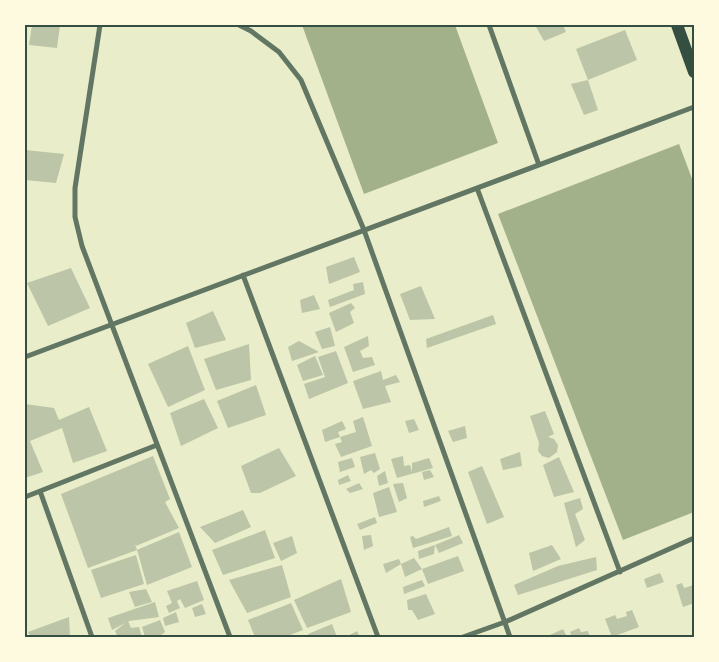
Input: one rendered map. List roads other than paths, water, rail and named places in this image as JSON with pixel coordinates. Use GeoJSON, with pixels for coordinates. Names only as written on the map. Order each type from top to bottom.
{"type":"FeatureCollection","features":[{"type":"Feature","properties":{"kind":"main road"},"geometry":{"type":"LineString","coordinates":[[676,25],[694,72]]}},
{"type":"Feature","properties":{"kind":"street"},"geometry":{"type":"LineString","coordinates":[[100,25],[75,188],[75,218],[82,246],[230,637]]}},
{"type":"Feature","properties":{"kind":"street"},"geometry":{"type":"LineString","coordinates":[[239,25],[251,31],[279,52],[301,80],[364,230],[510,637]]}},
{"type":"Feature","properties":{"kind":"street"},"geometry":{"type":"LineString","coordinates":[[489,25],[539,165]]}},
{"type":"Feature","properties":{"kind":"street"},"geometry":{"type":"LineString","coordinates":[[25,357],[694,107]]}},
{"type":"Feature","properties":{"kind":"street"},"geometry":{"type":"LineString","coordinates":[[477,188],[620,572]]}},
{"type":"Feature","properties":{"kind":"street"},"geometry":{"type":"LineString","coordinates":[[243,275],[378,637]]}},
{"type":"Feature","properties":{"kind":"street"},"geometry":{"type":"LineString","coordinates":[[25,498],[157,445]]}},
{"type":"Feature","properties":{"kind":"street"},"geometry":{"type":"LineString","coordinates":[[40,492],[92,637]]}},
{"type":"Feature","properties":{"kind":"street"},"geometry":{"type":"LineString","coordinates":[[463,637],[505,622],[694,538]]}}]}
